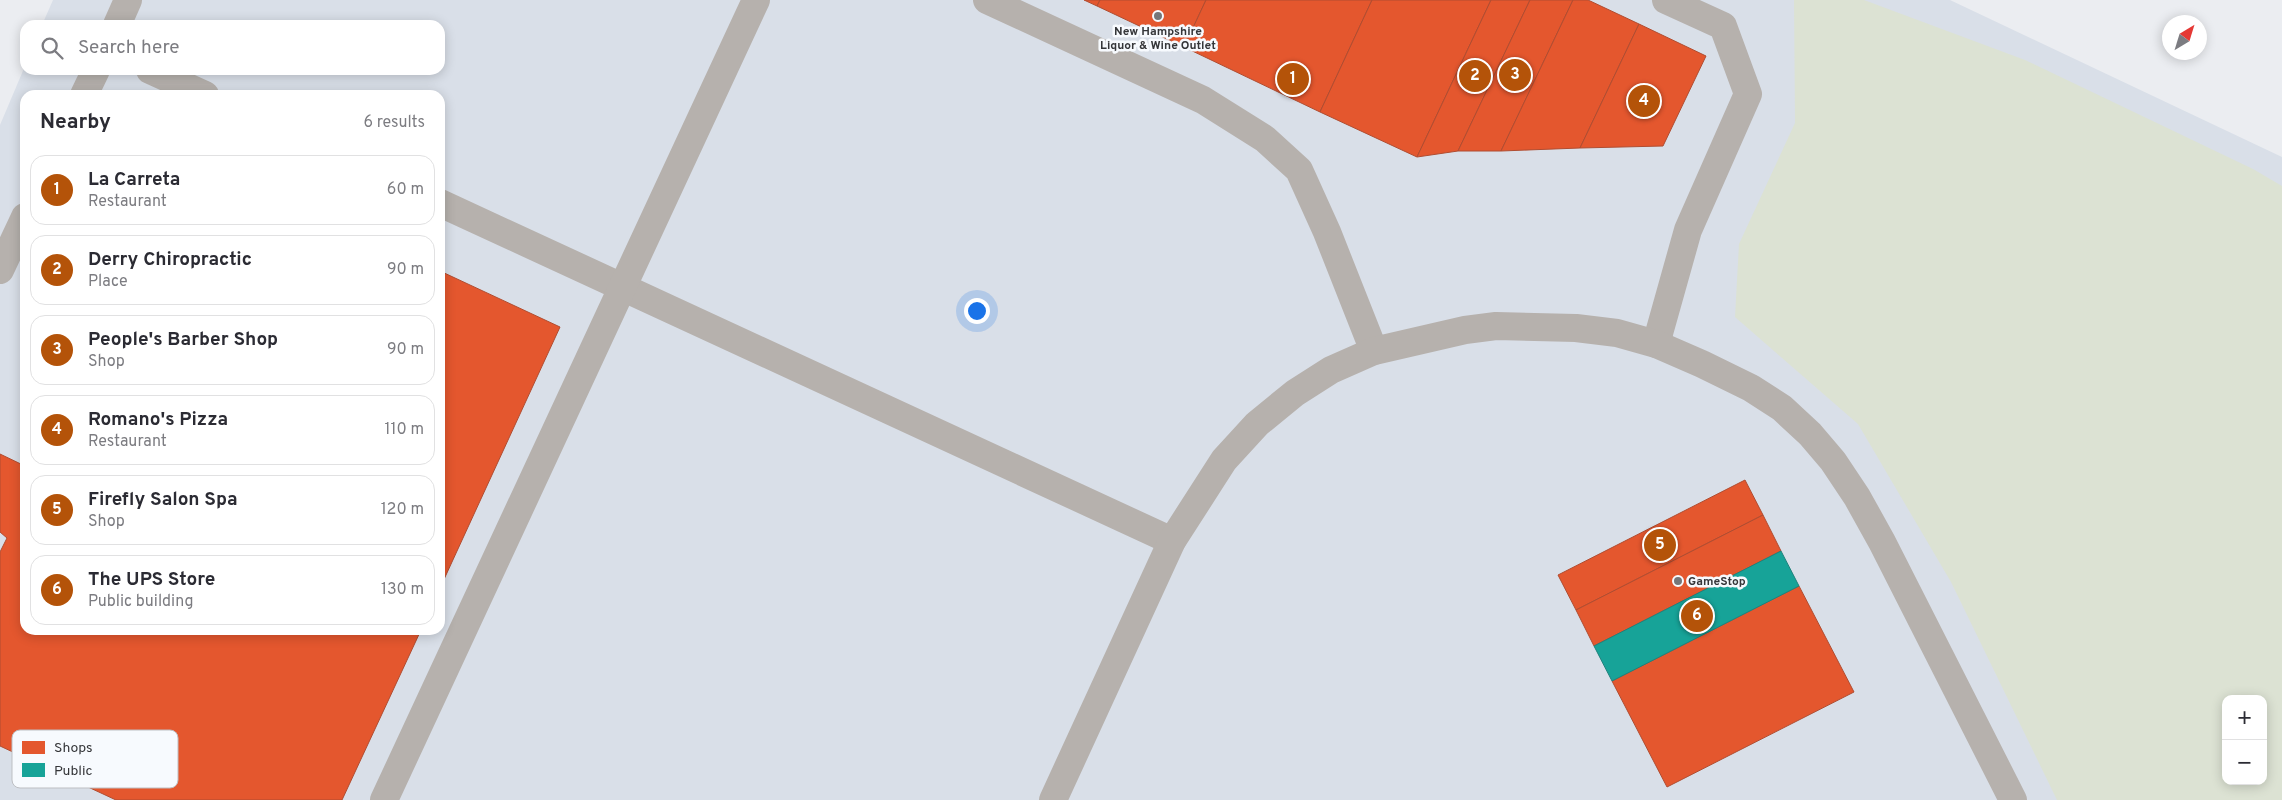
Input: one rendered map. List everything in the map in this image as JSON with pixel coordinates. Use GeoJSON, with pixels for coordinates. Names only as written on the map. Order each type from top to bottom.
{"type":"FeatureCollection","features":[{"type":"Feature","properties":{"kind":"lane"},"geometry":{"type":"LineString","coordinates":[[119,20],[128,0]]}},
{"type":"Feature","properties":{"kind":"lane"},"geometry":{"type":"LineString","coordinates":[[384,800],[756,0]]}},
{"type":"Feature","properties":{"kind":"lane"},"geometry":{"type":"LineString","coordinates":[[987,0],[1203,100],[1264,139],[1299,170],[1327,232],[1374,351]]}},
{"type":"Feature","properties":{"kind":"lane"},"geometry":{"type":"LineString","coordinates":[[1656,344],[1688,230],[1748,94],[1723,26],[1666,0]]}},
{"type":"Feature","properties":{"kind":"lane"},"geometry":{"type":"LineString","coordinates":[[86,90],[94,75]]}},
{"type":"Feature","properties":{"kind":"lane"},"geometry":{"type":"LineString","coordinates":[[161,75],[194,90]]}},
{"type":"Feature","properties":{"kind":"lane"},"geometry":{"type":"LineString","coordinates":[[445,206],[1172,541]]}},
{"type":"Feature","properties":{"kind":"lane"},"geometry":{"type":"LineString","coordinates":[[0,270],[20,228]]}},
{"type":"Feature","properties":{"kind":"lane"},"geometry":{"type":"LineString","coordinates":[[1053,800],[1172,541],[1224,460],[1257,424],[1294,393],[1324,375],[1374,351],[1456,332],[1496,326],[1576,328],[1617,333],[1656,344],[1750,388],[1782,408],[1810,434],[1833,461],[1857,497],[1882,542],[2013,800]]}},
{"type":"Feature","properties":{"kind":"shaded area"},"geometry":{"type":"Polygon","coordinates":[[[53,0],[1950,0],[2282,157],[2282,800],[0,800],[0,125],[21,75],[445,75],[445,20],[44,20],[53,0]]]}},
{"type":"Feature","properties":{"kind":"green space"},"geometry":{"type":"Polygon","coordinates":[[[1794,0],[1864,0],[2025,60],[2253,169],[2282,186],[2282,800],[2057,800],[1951,582],[1858,424],[1735,317],[1739,244],[1795,123],[1794,0]]]}},
{"type":"Feature","properties":{"kind":"building: Shops"},"geometry":{"type":"Polygon","coordinates":[[[1084,0],[1100,0],[1097,6],[1084,0]]]}},
{"type":"Feature","properties":{"kind":"building: Shops","name":"New Hampshire Liquor & Wine Outlet"},"geometry":{"type":"Polygon","coordinates":[[[1100,0],[1206,0],[1184,47],[1097,6],[1100,0]]]}},
{"type":"Feature","properties":{"kind":"building: Shops"},"geometry":{"type":"Polygon","coordinates":[[[1206,0],[1372,0],[1320,112],[1184,47],[1206,0]]]}},
{"type":"Feature","properties":{"kind":"building: Shops"},"geometry":{"type":"Polygon","coordinates":[[[1372,0],[1491,0],[1417,157],[1320,112],[1372,0]]]}},
{"type":"Feature","properties":{"kind":"building: Shops"},"geometry":{"type":"Polygon","coordinates":[[[1491,0],[1530,0],[1458,151],[1417,157],[1491,0]]]}},
{"type":"Feature","properties":{"kind":"building: Shops"},"geometry":{"type":"Polygon","coordinates":[[[1530,0],[1573,0],[1501,151],[1458,151],[1530,0]]]}},
{"type":"Feature","properties":{"kind":"building: Shops"},"geometry":{"type":"Polygon","coordinates":[[[1573,0],[1588,0],[1639,24],[1580,148],[1501,151],[1573,0]]]}},
{"type":"Feature","properties":{"kind":"building: Shops"},"geometry":{"type":"Polygon","coordinates":[[[1639,24],[1706,56],[1663,146],[1580,148],[1639,24]]]}},
{"type":"Feature","properties":{"kind":"building: Shops"},"geometry":{"type":"Polygon","coordinates":[[[445,273],[560,327],[445,577],[445,273]]]}},
{"type":"Feature","properties":{"kind":"building: Shops"},"geometry":{"type":"Polygon","coordinates":[[[0,454],[20,464],[20,635],[419,635],[342,800],[116,800],[90,788],[178,788],[178,730],[12,730],[12,752],[0,746],[0,552],[7,538],[0,532],[0,454]]]}},
{"type":"Feature","properties":{"kind":"building: Shops"},"geometry":{"type":"Polygon","coordinates":[[[1745,480],[1763,515],[1576,610],[1558,575],[1745,480]]]}},
{"type":"Feature","properties":{"kind":"building: Shops","name":"GameStop"},"geometry":{"type":"Polygon","coordinates":[[[1763,515],[1781,551],[1594,646],[1576,610],[1763,515]]]}},
{"type":"Feature","properties":{"kind":"building: Shops"},"geometry":{"type":"Polygon","coordinates":[[[1799,586],[1854,692],[1667,787],[1612,681],[1799,586]]]}},
{"type":"Feature","properties":{"kind":"building: Public"},"geometry":{"type":"Polygon","coordinates":[[[1781,551],[1799,586],[1612,681],[1594,646],[1781,551]]]}},
{"type":"Feature","properties":{"kind":"place","name":"New Hampshire Liquor & Wine Outlet"},"geometry":{"type":"Point","coordinates":[1158,16]}},
{"type":"Feature","properties":{"kind":"place","name":"People's Barber Shop"},"geometry":{"type":"Point","coordinates":[1515,75]}},
{"type":"Feature","properties":{"kind":"place","name":"Derry Chiropractic"},"geometry":{"type":"Point","coordinates":[1475,76]}},
{"type":"Feature","properties":{"kind":"place","name":"La Carreta"},"geometry":{"type":"Point","coordinates":[1293,79]}},
{"type":"Feature","properties":{"kind":"place","name":"Romano's Pizza"},"geometry":{"type":"Point","coordinates":[1644,101]}},
{"type":"Feature","properties":{"kind":"place","name":"Firefly Salon Spa"},"geometry":{"type":"Point","coordinates":[1660,545]}},
{"type":"Feature","properties":{"kind":"place","name":"GameStop"},"geometry":{"type":"Point","coordinates":[1678,581]}},
{"type":"Feature","properties":{"kind":"place","name":"The UPS Store"},"geometry":{"type":"Point","coordinates":[1697,616]}}]}
